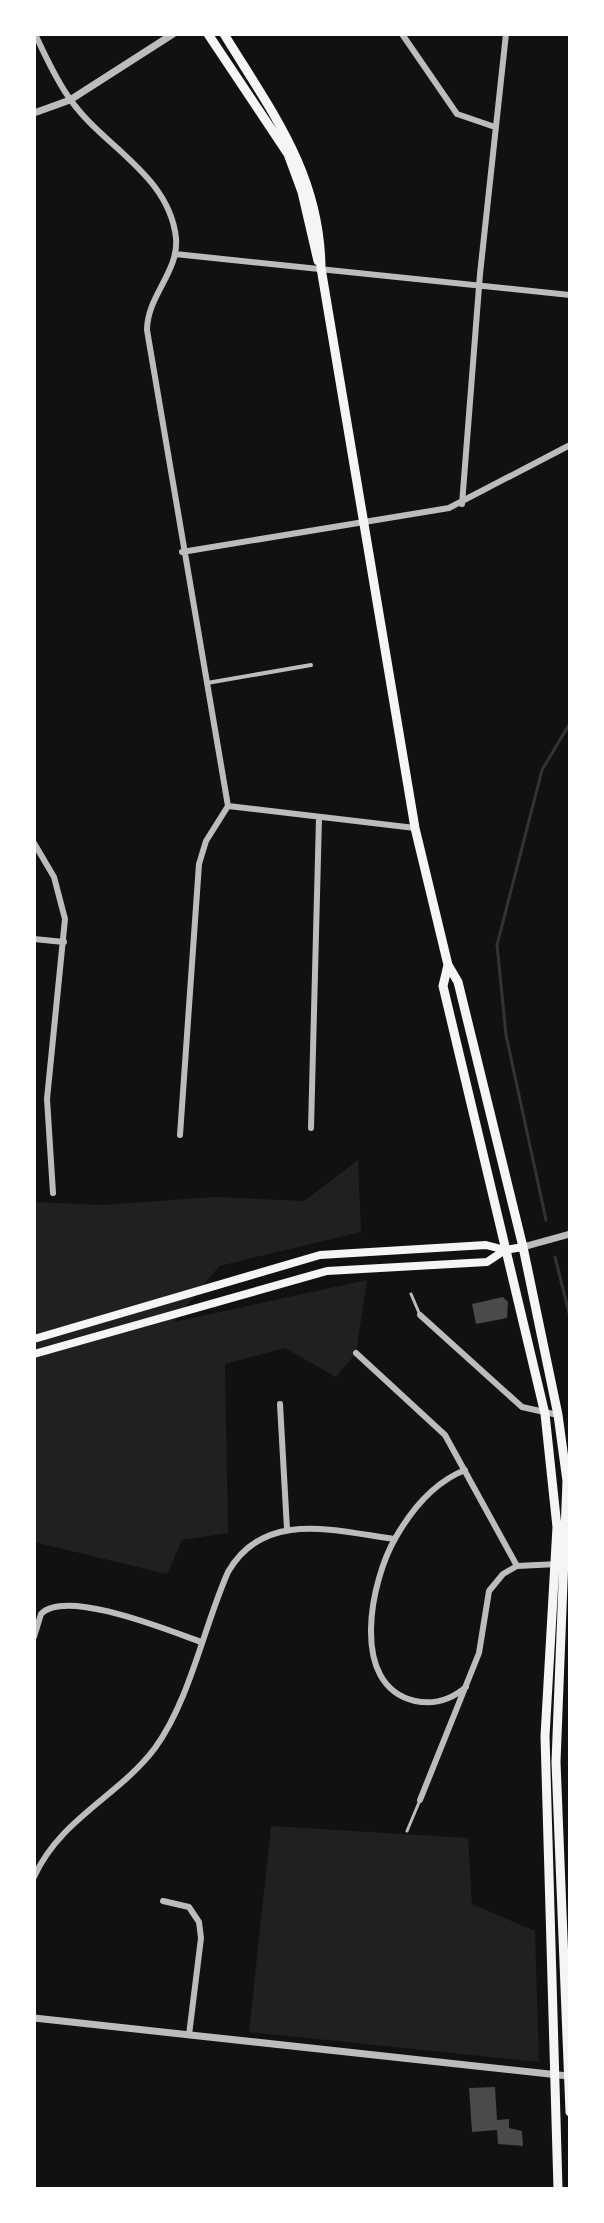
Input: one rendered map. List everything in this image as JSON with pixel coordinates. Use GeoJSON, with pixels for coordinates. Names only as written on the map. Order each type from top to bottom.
{"type":"FeatureCollection","features":[{"type":"Feature","properties":{"kind":"main road"},"geometry":{"type":"LineString","coordinates":[[208,34],[288,154],[302,192],[311,241],[321,268]]}},
{"type":"Feature","properties":{"kind":"main road"},"geometry":{"type":"LineString","coordinates":[[224,34],[288,136],[304,169],[321,240],[321,268],[415,828],[448,965],[458,982],[523,1247],[558,1415],[567,1481],[569,1527],[561,1564],[546,1721],[552,2074],[558,2189]]}},
{"type":"Feature","properties":{"kind":"main road"},"geometry":{"type":"LineString","coordinates":[[448,965],[443,986],[545,1414],[561,1564],[556,1699],[566,1918],[570,2112]]}},
{"type":"Feature","properties":{"kind":"main road"},"geometry":{"type":"LineString","coordinates":[[34,1339],[320,1255],[486,1245],[505,1250],[523,1247]]}},
{"type":"Feature","properties":{"kind":"main road"},"geometry":{"type":"LineString","coordinates":[[34,1354],[327,1271],[487,1262],[505,1250]]}},
{"type":"Feature","properties":{"kind":"main road"},"geometry":{"type":"LineString","coordinates":[[557,1527],[569,1527]]}},
{"type":"Feature","properties":{"kind":"street"},"geometry":{"type":"LineString","coordinates":[[35,34],[70,100],[128,155],[167,208],[174,230],[175,254],[152,299],[147,330],[182,552],[228,806],[206,841],[199,864],[180,1135]]}},
{"type":"Feature","properties":{"kind":"street"},"geometry":{"type":"LineString","coordinates":[[34,113],[70,100],[173,34]]}},
{"type":"Feature","properties":{"kind":"street"},"geometry":{"type":"LineString","coordinates":[[402,34],[457,114],[495,127]]}},
{"type":"Feature","properties":{"kind":"street"},"geometry":{"type":"LineString","coordinates":[[462,504],[506,34]]}},
{"type":"Feature","properties":{"kind":"street"},"geometry":{"type":"LineString","coordinates":[[175,254],[570,295]]}},
{"type":"Feature","properties":{"kind":"street"},"geometry":{"type":"LineString","coordinates":[[182,552],[462,504],[570,445]]}},
{"type":"Feature","properties":{"kind":"street"},"geometry":{"type":"LineString","coordinates":[[206,683],[311,665]]}},
{"type":"Feature","properties":{"kind":"street"},"geometry":{"type":"LineString","coordinates":[[228,806],[415,828]]}},
{"type":"Feature","properties":{"kind":"street"},"geometry":{"type":"LineString","coordinates":[[311,1128],[319,818]]}},
{"type":"Feature","properties":{"kind":"street"},"geometry":{"type":"LineString","coordinates":[[34,843],[61,895],[64,942],[47,1099],[53,1193]]}},
{"type":"Feature","properties":{"kind":"street"},"geometry":{"type":"LineString","coordinates":[[34,939],[64,942]]}},
{"type":"Feature","properties":{"kind":"street"},"geometry":{"type":"LineString","coordinates":[[523,1247],[570,1234]]}},
{"type":"Feature","properties":{"kind":"street"},"geometry":{"type":"LineString","coordinates":[[420,1315],[522,1407],[558,1415]]}},
{"type":"Feature","properties":{"kind":"street"},"geometry":{"type":"LineString","coordinates":[[356,1353],[445,1435],[517,1566]]}},
{"type":"Feature","properties":{"kind":"street"},"geometry":{"type":"LineString","coordinates":[[280,1404],[287,1529]]}},
{"type":"Feature","properties":{"kind":"street"},"geometry":{"type":"LineString","coordinates":[[465,1470],[429,1494],[394,1539],[376,1594],[371,1649],[377,1672],[393,1691],[414,1701],[446,1699],[466,1687]]}},
{"type":"Feature","properties":{"kind":"street"},"geometry":{"type":"LineString","coordinates":[[34,1877],[59,1837],[138,1768],[157,1745],[171,1719],[228,1572],[248,1546],[287,1529],[311,1528],[394,1539]]}},
{"type":"Feature","properties":{"kind":"street"},"geometry":{"type":"LineString","coordinates":[[420,1800],[479,1653],[489,1591],[497,1579],[517,1566],[561,1564]]}},
{"type":"Feature","properties":{"kind":"street"},"geometry":{"type":"LineString","coordinates":[[34,1637],[41,1614],[56,1606],[123,1613],[201,1642]]}},
{"type":"Feature","properties":{"kind":"street"},"geometry":{"type":"LineString","coordinates":[[163,1901],[189,1907],[200,1928],[189,2035]]}},
{"type":"Feature","properties":{"kind":"street"},"geometry":{"type":"LineString","coordinates":[[550,1919],[566,1918]]}},
{"type":"Feature","properties":{"kind":"street"},"geometry":{"type":"LineString","coordinates":[[34,2018],[568,2076]]}},
{"type":"Feature","properties":{"kind":"lane"},"geometry":{"type":"LineString","coordinates":[[411,1294],[420,1315]]}},
{"type":"Feature","properties":{"kind":"lane"},"geometry":{"type":"LineString","coordinates":[[407,1831],[420,1800]]}},
{"type":"Feature","properties":{"kind":"shaded area"},"geometry":{"type":"Polygon","coordinates":[[[358,1160],[361,1232],[219,1266],[174,1322],[367,1280],[356,1353],[336,1377],[285,1348],[225,1364],[228,1533],[182,1540],[167,1574],[34,1542],[34,1202],[102,1205],[214,1197],[304,1201],[358,1160]]]}},
{"type":"Feature","properties":{"kind":"shaded area"},"geometry":{"type":"Polygon","coordinates":[[[271,1826],[468,1838],[472,1904],[535,1931],[539,2062],[249,2032],[271,1826]]]}},
{"type":"Feature","properties":{"kind":"building"},"geometry":{"type":"Polygon","coordinates":[[[503,1297],[508,1302],[507,1318],[476,1324],[472,1304],[503,1297]]]}},
{"type":"Feature","properties":{"kind":"building"},"geometry":{"type":"Polygon","coordinates":[[[495,2087],[497,2120],[509,2119],[509,2128],[522,2131],[523,2146],[498,2144],[497,2130],[472,2132],[469,2088],[495,2087]]]}},
{"type":"Feature","properties":{"kind":"waterway"},"geometry":{"type":"LineString","coordinates":[[546,1220],[506,1035],[497,945],[542,770],[570,723]]}},
{"type":"Feature","properties":{"kind":"waterway"},"geometry":{"type":"LineString","coordinates":[[555,1257],[570,1317]]}}]}
